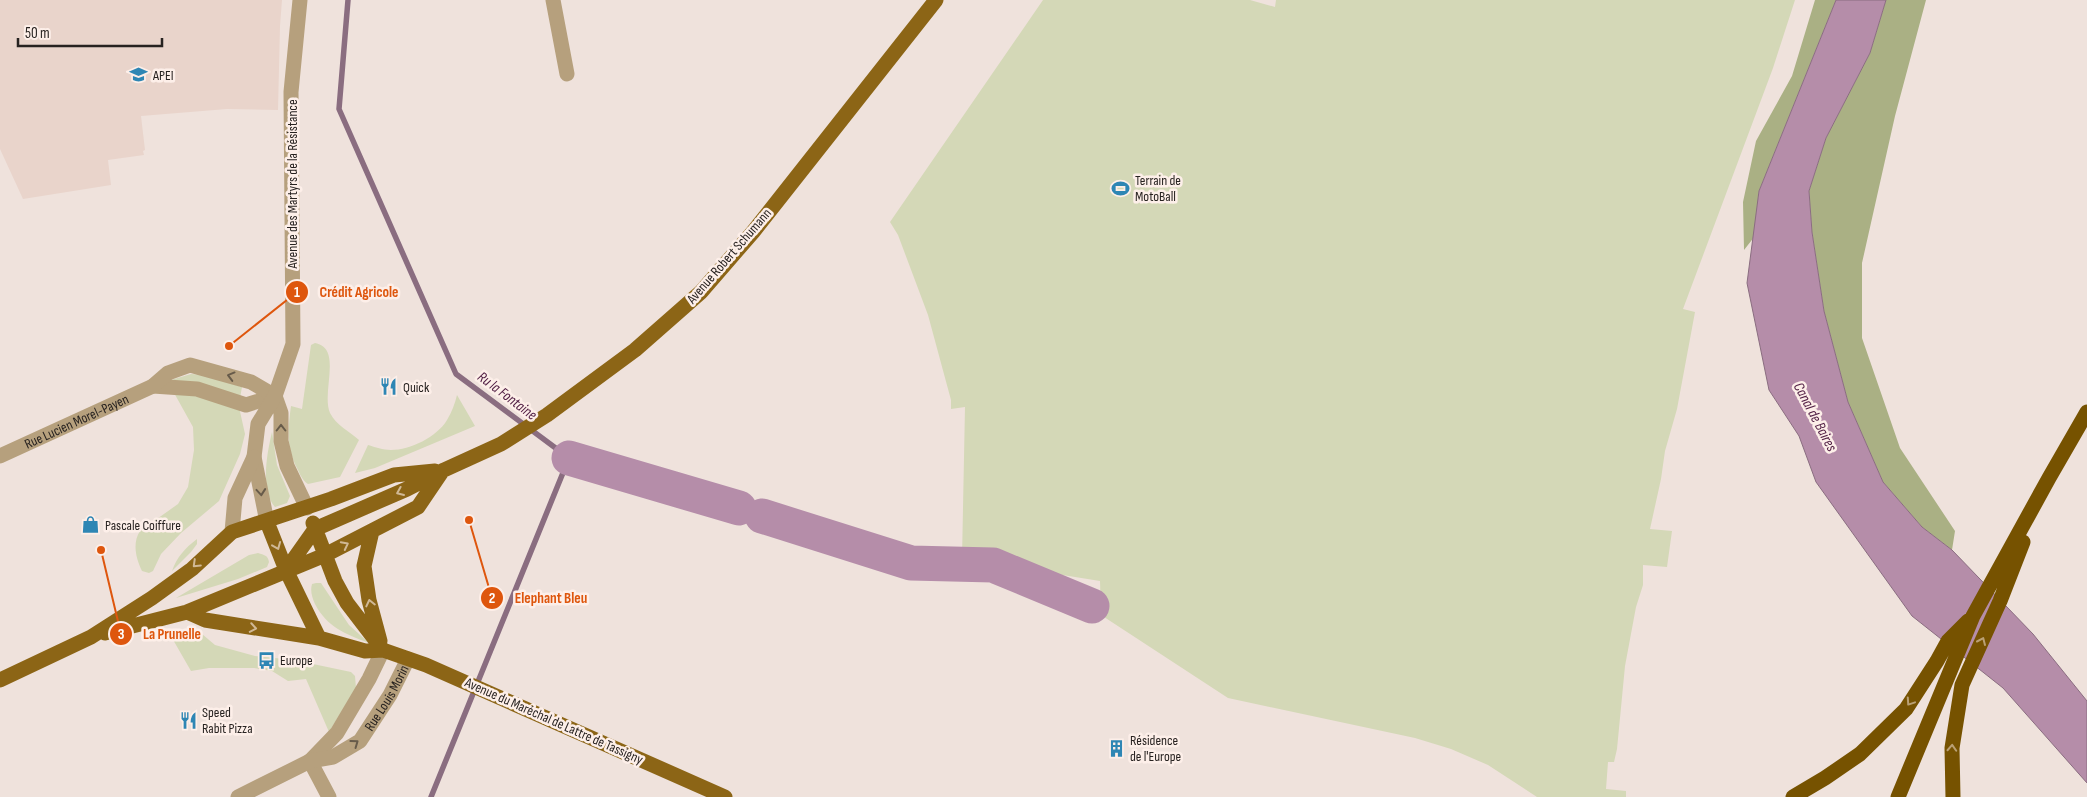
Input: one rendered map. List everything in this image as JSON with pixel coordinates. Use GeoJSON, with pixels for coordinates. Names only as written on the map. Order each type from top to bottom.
{"type":"FeatureCollection","features":[{"type":"Feature","properties":{"kind":"highway"},"geometry":{"type":"LineString","coordinates":[[1793,797],[1860,754],[1906,709],[1937,661],[1948,640],[1973,616],[2005,571],[2048,478],[2087,412]]}},
{"type":"Feature","properties":{"kind":"highway"},"geometry":{"type":"LineString","coordinates":[[1953,797],[1952,748],[1962,685],[2000,601],[2005,571]]}},
{"type":"Feature","properties":{"kind":"highway"},"geometry":{"type":"LineString","coordinates":[[1898,797],[1948,672],[1973,616]]}},
{"type":"Feature","properties":{"kind":"main road","name":"Avenue Robert Schumann"},"geometry":{"type":"LineString","coordinates":[[315,529],[407,489],[501,444],[547,415],[635,350],[700,292],[753,232],[936,0]]}},
{"type":"Feature","properties":{"kind":"main road"},"geometry":{"type":"LineString","coordinates":[[0,680],[91,637],[152,598],[192,569],[232,532],[307,508],[394,475],[444,470]]}},
{"type":"Feature","properties":{"kind":"main road"},"geometry":{"type":"LineString","coordinates":[[91,637],[187,612],[325,555],[418,507],[444,470]]}},
{"type":"Feature","properties":{"kind":"main road"},"geometry":{"type":"LineString","coordinates":[[307,508],[335,580],[347,603],[383,650]]}},
{"type":"Feature","properties":{"kind":"main road"},"geometry":{"type":"LineString","coordinates":[[267,522],[286,570],[320,638]]}},
{"type":"Feature","properties":{"kind":"main road"},"geometry":{"type":"LineString","coordinates":[[286,570],[315,529]]}},
{"type":"Feature","properties":{"kind":"main road"},"geometry":{"type":"LineString","coordinates":[[372,532],[364,566],[369,600],[383,650]]}},
{"type":"Feature","properties":{"kind":"main road","name":"Avenue du Maréchal de Lattre de Tassigny"},"geometry":{"type":"LineString","coordinates":[[187,612],[205,620],[320,638],[365,651],[383,650],[456,677],[724,797]]}},
{"type":"Feature","properties":{"kind":"street","name":"Avenue des Martyrs de la Résistance"},"geometry":{"type":"LineString","coordinates":[[267,522],[254,457],[258,424],[275,396],[293,344],[291,92],[300,0]]}},
{"type":"Feature","properties":{"kind":"street"},"geometry":{"type":"LineString","coordinates":[[553,0],[567,74]]}},
{"type":"Feature","properties":{"kind":"street","name":"Rue Lucien Morel-Payen"},"geometry":{"type":"LineString","coordinates":[[0,456],[153,386],[168,373],[190,365],[251,382],[275,396]]}},
{"type":"Feature","properties":{"kind":"street","name":"Rue Lucien Morel-Payen"},"geometry":{"type":"LineString","coordinates":[[153,386],[197,389],[246,405],[275,396]]}},
{"type":"Feature","properties":{"kind":"street"},"geometry":{"type":"LineString","coordinates":[[275,396],[281,413],[281,441],[287,466],[307,508]]}},
{"type":"Feature","properties":{"kind":"street","name":"Avenue des Martyrs de la Résistance"},"geometry":{"type":"LineString","coordinates":[[232,532],[234,498],[254,457]]}},
{"type":"Feature","properties":{"kind":"street","name":"Rue Louis Morin"},"geometry":{"type":"LineString","coordinates":[[310,761],[337,733],[369,679],[383,650]]}},
{"type":"Feature","properties":{"kind":"street","name":"Rue Louis Morin"},"geometry":{"type":"LineString","coordinates":[[238,797],[310,761],[333,757],[360,741],[390,695],[408,659]]}},
{"type":"Feature","properties":{"kind":"street"},"geometry":{"type":"LineString","coordinates":[[310,761],[329,797]]}},
{"type":"Feature","properties":{"kind":"shaded area","name":"APEI"},"geometry":{"type":"Polygon","coordinates":[[[0,0],[282,0],[278,110],[227,109],[141,116],[144,155],[108,160],[111,185],[23,199],[0,149],[0,0]]]}},
{"type":"Feature","properties":{"kind":"green space"},"geometry":{"type":"Polygon","coordinates":[[[1043,0],[1250,0],[1275,7],[1276,0],[1795,0],[1773,68],[1683,309],[1695,312],[1677,409],[1665,451],[1650,529],[1672,531],[1667,567],[1643,565],[1643,585],[1636,607],[1625,666],[1617,749],[1614,762],[1608,762],[1606,789],[1626,791],[1626,797],[1537,797],[1488,765],[1451,749],[1415,738],[1228,698],[1101,615],[1100,581],[962,559],[965,407],[951,409],[951,400],[928,315],[898,235],[890,222],[1043,0]]]}},
{"type":"Feature","properties":{"kind":"green space"},"geometry":{"type":"Polygon","coordinates":[[[1815,0],[1836,0],[1759,191],[1755,236],[1744,250],[1743,202],[1756,141],[1792,76],[1815,0]]]}},
{"type":"Feature","properties":{"kind":"green space"},"geometry":{"type":"Polygon","coordinates":[[[1886,0],[1926,0],[1895,116],[1862,263],[1862,338],[1900,448],[1955,531],[1952,550],[1922,527],[1883,482],[1848,402],[1824,311],[1812,232],[1809,191],[1826,138],[1870,53],[1886,0]]]}},
{"type":"Feature","properties":{"kind":"green space"},"geometry":{"type":"Polygon","coordinates":[[[315,343],[323,347],[328,353],[330,362],[328,404],[330,413],[339,425],[359,440],[340,477],[308,484],[301,477],[293,460],[289,445],[289,430],[291,406],[302,409],[311,345],[315,343]]]}},
{"type":"Feature","properties":{"kind":"green space"},"geometry":{"type":"Polygon","coordinates":[[[191,374],[204,375],[242,387],[240,398],[171,380],[191,374]]]}},
{"type":"Feature","properties":{"kind":"green space"},"geometry":{"type":"Polygon","coordinates":[[[173,391],[196,393],[239,407],[245,434],[240,454],[219,501],[181,533],[161,554],[153,571],[149,573],[142,571],[136,551],[136,541],[140,531],[178,504],[188,487],[194,450],[193,427],[173,391]]]}},
{"type":"Feature","properties":{"kind":"green space"},"geometry":{"type":"Polygon","coordinates":[[[457,395],[475,426],[375,468],[355,473],[368,445],[385,450],[406,448],[437,432],[449,417],[457,395]]]}},
{"type":"Feature","properties":{"kind":"green space"},"geometry":{"type":"Polygon","coordinates":[[[272,432],[277,465],[290,496],[287,503],[275,507],[270,500],[266,481],[268,450],[272,432]]]}},
{"type":"Feature","properties":{"kind":"green space"},"geometry":{"type":"Polygon","coordinates":[[[197,539],[197,544],[191,552],[172,571],[182,553],[197,539]]]}},
{"type":"Feature","properties":{"kind":"green space"},"geometry":{"type":"Polygon","coordinates":[[[258,553],[268,558],[267,567],[238,579],[176,598],[249,555],[258,553]]]}},
{"type":"Feature","properties":{"kind":"green space"},"geometry":{"type":"Polygon","coordinates":[[[321,583],[349,625],[369,643],[345,633],[325,619],[312,596],[312,584],[321,583]]]}},
{"type":"Feature","properties":{"kind":"green space"},"geometry":{"type":"Polygon","coordinates":[[[170,629],[202,634],[215,645],[255,656],[294,660],[351,672],[355,676],[356,688],[329,732],[306,679],[288,681],[272,671],[254,668],[209,668],[191,671],[168,631],[170,629]]]}},
{"type":"Feature","properties":{"kind":"water","name":"Canal de Baires"},"geometry":{"type":"Polygon","coordinates":[[[1836,0],[1886,0],[1870,53],[1826,138],[1809,191],[1812,232],[1824,311],[1848,402],[1883,482],[1922,527],[1952,550],[2033,634],[2087,701],[2087,783],[2003,688],[1912,616],[1816,482],[1799,436],[1769,390],[1747,283],[1759,191],[1836,0]]]}},
{"type":"Feature","properties":{"kind":"waterway","name":"Ru la Fontaine"},"geometry":{"type":"LineString","coordinates":[[348,0],[339,109],[456,374],[569,458],[431,797]]}},
{"type":"Feature","properties":{"kind":"waterway"},"geometry":{"type":"LineString","coordinates":[[569,458],[739,508]]}},
{"type":"Feature","properties":{"kind":"waterway"},"geometry":{"type":"LineString","coordinates":[[762,516],[911,563],[993,565],[1092,606]]}},
{"type":"Feature","properties":{"kind":"place","name":"APEI"},"geometry":{"type":"Point","coordinates":[139,75]}},
{"type":"Feature","properties":{"kind":"place","name":"Terrain de MotoBall"},"geometry":{"type":"Point","coordinates":[1121,188]}},
{"type":"Feature","properties":{"kind":"place","name":"Crédit Agricole"},"geometry":{"type":"Point","coordinates":[229,346]}},
{"type":"Feature","properties":{"kind":"place","name":"Quick"},"geometry":{"type":"Point","coordinates":[389,387]}},
{"type":"Feature","properties":{"kind":"place","name":"Elephant Bleu"},"geometry":{"type":"Point","coordinates":[469,520]}},
{"type":"Feature","properties":{"kind":"place","name":"Pascale Coiffure"},"geometry":{"type":"Point","coordinates":[91,525]}},
{"type":"Feature","properties":{"kind":"place","name":"La Prunelle"},"geometry":{"type":"Point","coordinates":[101,550]}},
{"type":"Feature","properties":{"kind":"place","name":"Europe"},"geometry":{"type":"Point","coordinates":[266,660]}},
{"type":"Feature","properties":{"kind":"place","name":"Speed Rabit Pizza"},"geometry":{"type":"Point","coordinates":[188,720]}},
{"type":"Feature","properties":{"kind":"place","name":"Résidence de l'Europe"},"geometry":{"type":"Point","coordinates":[1116,748]}}]}
